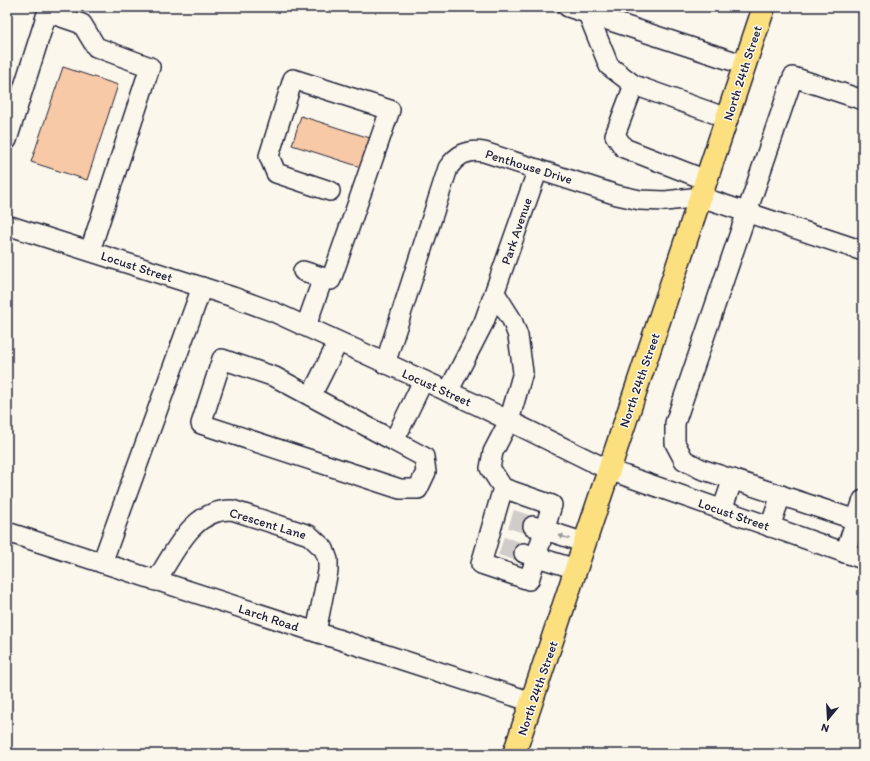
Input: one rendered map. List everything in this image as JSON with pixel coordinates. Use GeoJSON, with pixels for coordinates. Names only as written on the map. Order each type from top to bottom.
{"type":"FeatureCollection","features":[{"type":"Feature","properties":{"kind":"main road","name":"North 24th Street"},"geometry":{"type":"LineString","coordinates":[[514,754],[764,7]]}},
{"type":"Feature","properties":{"kind":"street"},"geometry":{"type":"LineString","coordinates":[[568,7],[590,10],[745,65]]}},
{"type":"Feature","properties":{"kind":"street"},"geometry":{"type":"LineString","coordinates":[[7,140],[48,9],[82,24],[96,47],[150,67],[90,251]]}},
{"type":"Feature","properties":{"kind":"street"},"geometry":{"type":"LineString","coordinates":[[590,10],[609,66],[634,85],[727,118]]}},
{"type":"Feature","properties":{"kind":"street"},"geometry":{"type":"LineString","coordinates":[[856,520],[701,469],[684,460],[675,443],[675,423],[793,77],[863,100]]}},
{"type":"Feature","properties":{"kind":"street"},"geometry":{"type":"LineString","coordinates":[[303,271],[331,280],[390,110],[293,79],[269,156],[276,173],[330,191]]}},
{"type":"Feature","properties":{"kind":"street"},"geometry":{"type":"LineString","coordinates":[[634,85],[615,135],[624,148],[746,212],[863,251]]}},
{"type":"Feature","properties":{"kind":"street","name":"Penthouse Drive"},"geometry":{"type":"LineString","coordinates":[[386,364],[448,168],[455,159],[467,152],[475,150],[594,186],[617,195],[640,200],[665,202],[703,189]]}},
{"type":"Feature","properties":{"kind":"street","name":"Park Avenue"},"geometry":{"type":"LineString","coordinates":[[448,392],[484,322],[538,169]]}},
{"type":"Feature","properties":{"kind":"street","name":"Locust Street"},"geometry":{"type":"LineString","coordinates":[[7,225],[233,297],[306,326],[448,392],[609,470],[863,559]]}},
{"type":"Feature","properties":{"kind":"street"},"geometry":{"type":"LineString","coordinates":[[306,326],[323,278]]}},
{"type":"Feature","properties":{"kind":"street"},"geometry":{"type":"LineString","coordinates":[[102,563],[202,287]]}},
{"type":"Feature","properties":{"kind":"street"},"geometry":{"type":"LineString","coordinates":[[495,293],[512,320],[521,351],[523,372],[509,421],[493,452],[490,468],[503,488],[503,516],[494,544],[481,564],[529,580],[530,555],[538,528],[552,505],[503,488]]}},
{"type":"Feature","properties":{"kind":"street"},"geometry":{"type":"LineString","coordinates":[[311,396],[338,342]]}},
{"type":"Feature","properties":{"kind":"street"},"geometry":{"type":"LineString","coordinates":[[222,359],[275,377],[394,441],[424,457],[426,472],[418,489],[400,489],[201,424],[222,359]]}},
{"type":"Feature","properties":{"kind":"street"},"geometry":{"type":"LineString","coordinates":[[394,441],[423,381]]}},
{"type":"Feature","properties":{"kind":"street"},"geometry":{"type":"LineString","coordinates":[[722,510],[733,479]]}},
{"type":"Feature","properties":{"kind":"street"},"geometry":{"type":"LineString","coordinates":[[770,527],[780,495]]}},
{"type":"Feature","properties":{"kind":"street"},"geometry":{"type":"LineString","coordinates":[[845,553],[863,500]]}},
{"type":"Feature","properties":{"kind":"street","name":"Crescent Lane"},"geometry":{"type":"LineString","coordinates":[[156,581],[186,534],[200,519],[209,513],[220,510],[232,510],[309,535],[324,549],[328,560],[328,571],[316,632]]}},
{"type":"Feature","properties":{"kind":"street"},"geometry":{"type":"LineString","coordinates":[[538,528],[585,543]]}},
{"type":"Feature","properties":{"kind":"street","name":"Larch Road"},"geometry":{"type":"LineString","coordinates":[[7,532],[532,702]]}},
{"type":"Feature","properties":{"kind":"street"},"geometry":{"type":"LineString","coordinates":[[530,555],[576,569]]}},
{"type":"Feature","properties":{"kind":"building"},"geometry":{"type":"Polygon","coordinates":[[[63,67],[118,85],[87,180],[31,162],[63,67]]]}},
{"type":"Feature","properties":{"kind":"building"},"geometry":{"type":"Polygon","coordinates":[[[301,116],[373,139],[364,168],[292,145],[301,116]]]}},
{"type":"Feature","properties":{"kind":"tunnel"},"geometry":{"type":"LineString","coordinates":[[511,519],[533,526]]}},
{"type":"Feature","properties":{"kind":"tunnel"},"geometry":{"type":"LineString","coordinates":[[501,546],[524,553]]}}]}
